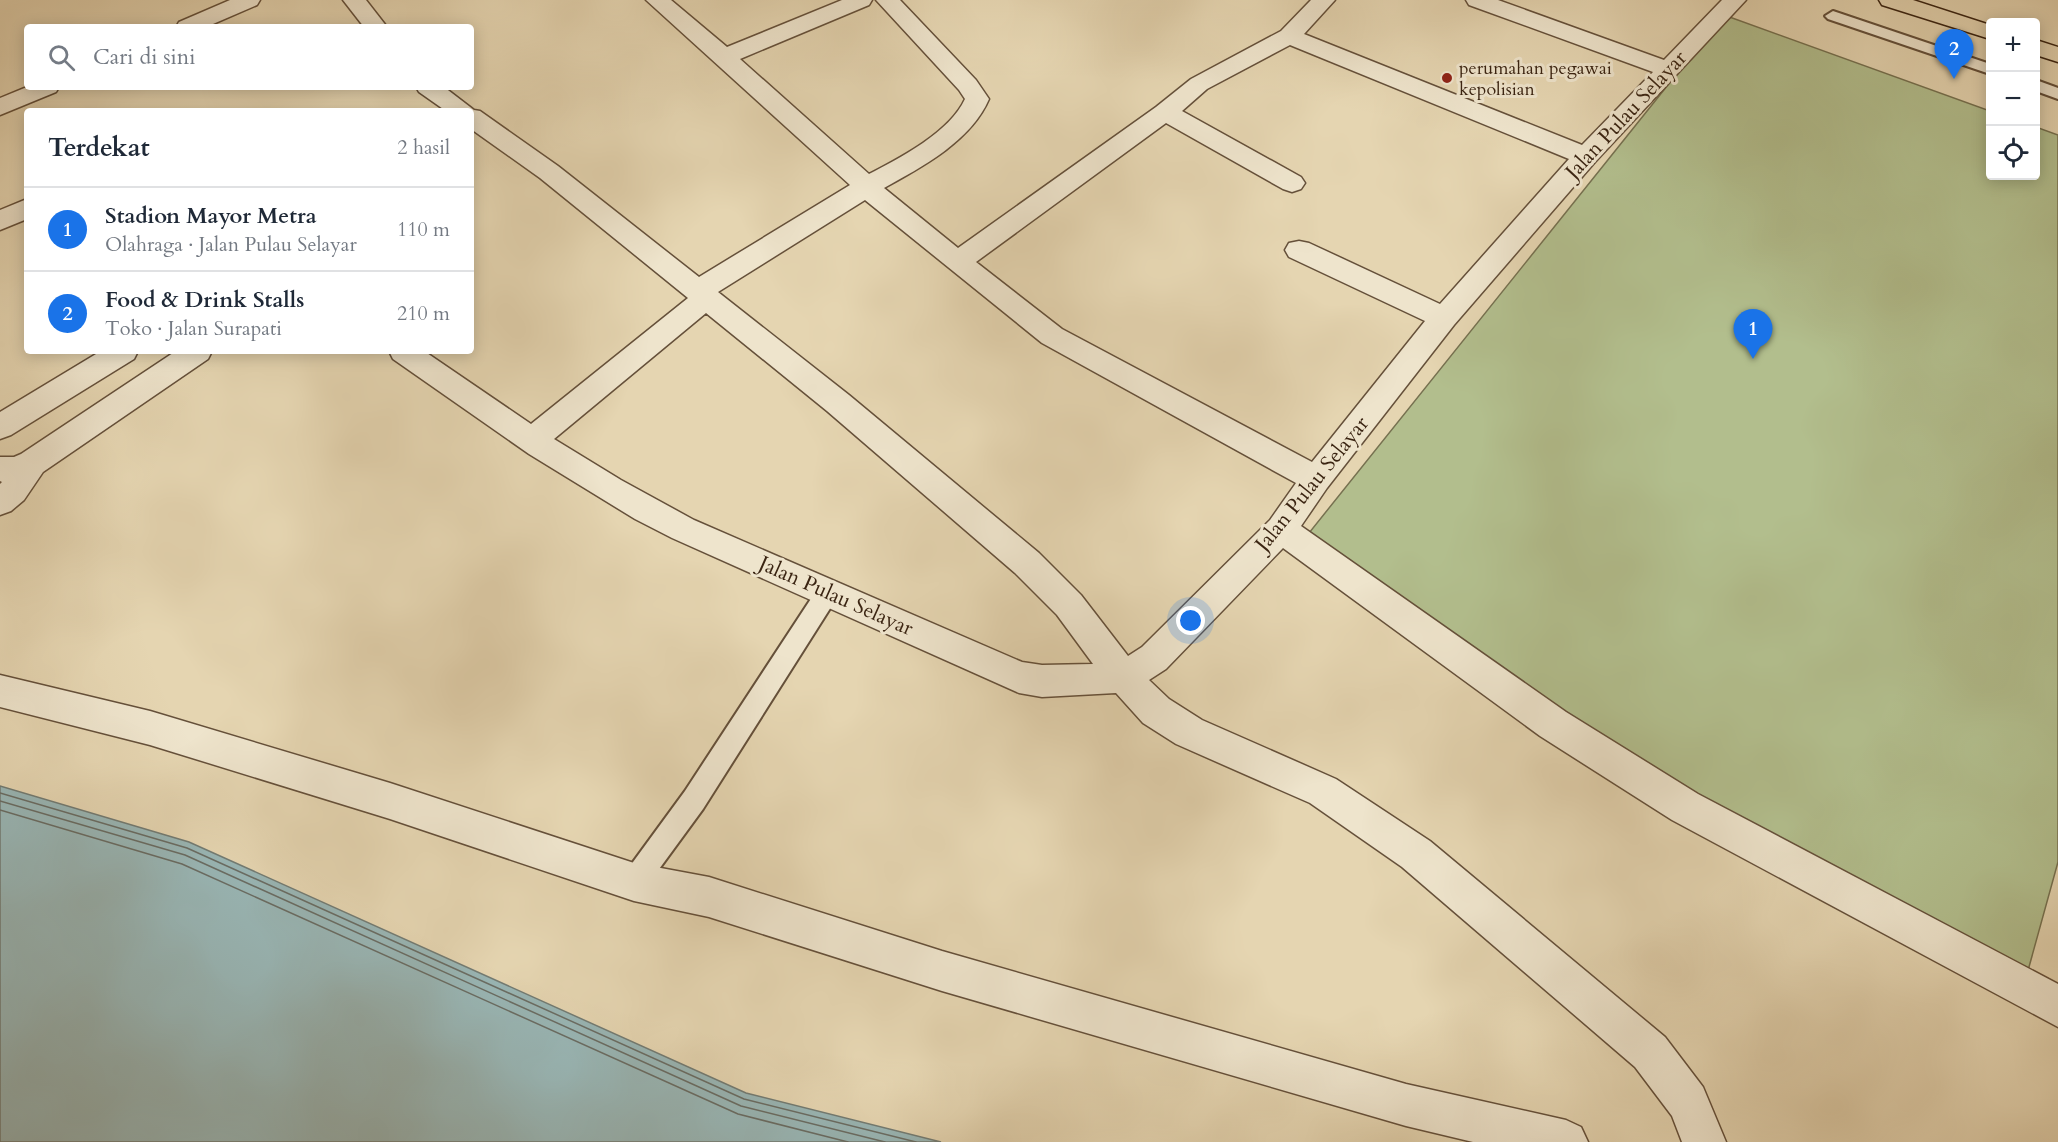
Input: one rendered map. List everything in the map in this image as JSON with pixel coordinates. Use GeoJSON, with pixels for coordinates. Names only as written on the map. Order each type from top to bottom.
{"type":"FeatureCollection","features":[{"type":"Feature","properties":{"kind":"highway"},"geometry":{"type":"LineString","coordinates":[[1890,0],[1986,31]]}},
{"type":"Feature","properties":{"kind":"highway"},"geometry":{"type":"LineString","coordinates":[[2040,48],[2058,55]]}},
{"type":"Feature","properties":{"kind":"street"},"geometry":{"type":"LineString","coordinates":[[194,24],[249,0]]}},
{"type":"Feature","properties":{"kind":"street"},"geometry":{"type":"LineString","coordinates":[[354,0],[373,24]]}},
{"type":"Feature","properties":{"kind":"street"},"geometry":{"type":"LineString","coordinates":[[657,0],[844,164],[866,187],[1052,336],[1316,479]]}},
{"type":"Feature","properties":{"kind":"street"},"geometry":{"type":"LineString","coordinates":[[724,57],[861,0]]}},
{"type":"Feature","properties":{"kind":"street"},"geometry":{"type":"LineString","coordinates":[[532,440],[702,295],[866,187],[920,158],[945,139],[974,106],[977,99],[968,86],[887,0]]}},
{"type":"Feature","properties":{"kind":"street"},"geometry":{"type":"LineString","coordinates":[[1477,0],[1667,69]]}},
{"type":"Feature","properties":{"kind":"street","name":"Jalan Pulau Selayar"},"geometry":{"type":"LineString","coordinates":[[407,354],[532,440],[630,502],[683,529],[1019,677],[1042,681],[1075,681],[1123,677],[1154,658],[1281,529],[1316,479],[1444,318],[1586,156],[1735,0]]}},
{"type":"Feature","properties":{"kind":"street"},"geometry":{"type":"LineString","coordinates":[[957,262],[1165,112],[1199,84],[1289,36],[1321,1]]}},
{"type":"Feature","properties":{"kind":"street"},"geometry":{"type":"LineString","coordinates":[[1289,36],[1586,156]]}},
{"type":"Feature","properties":{"kind":"street"},"geometry":{"type":"LineString","coordinates":[[0,107],[40,90]]}},
{"type":"Feature","properties":{"kind":"street"},"geometry":{"type":"LineString","coordinates":[[432,90],[458,108]]}},
{"type":"Feature","properties":{"kind":"street"},"geometry":{"type":"LineString","coordinates":[[1165,112],[1292,183]]}},
{"type":"Feature","properties":{"kind":"street"},"geometry":{"type":"LineString","coordinates":[[474,119],[549,172],[838,404],[1027,563],[1069,605],[1123,677],[1156,711],[1189,732],[1323,791],[1416,854],[1650,1052],[1688,1102],[1704,1142]]}},
{"type":"Feature","properties":{"kind":"street"},"geometry":{"type":"LineString","coordinates":[[0,221],[24,209]]}},
{"type":"Feature","properties":{"kind":"street"},"geometry":{"type":"LineString","coordinates":[[1299,250],[1444,318]]}},
{"type":"Feature","properties":{"kind":"street"},"geometry":{"type":"LineString","coordinates":[[0,427],[118,354]]}},
{"type":"Feature","properties":{"kind":"street"},"geometry":{"type":"LineString","coordinates":[[0,469],[16,470],[32,464],[194,354]]}},
{"type":"Feature","properties":{"kind":"street"},"geometry":{"type":"LineString","coordinates":[[0,502],[13,491],[32,464]]}},
{"type":"Feature","properties":{"kind":"street"},"geometry":{"type":"LineString","coordinates":[[1281,529],[1553,724],[1685,807],[2058,1006]]}},
{"type":"Feature","properties":{"kind":"street"},"geometry":{"type":"LineString","coordinates":[[0,691],[150,728],[390,801],[634,882],[709,897],[942,971],[1406,1105],[1566,1142]]}},
{"type":"Feature","properties":{"kind":"lane"},"geometry":{"type":"LineString","coordinates":[[1833,16],[1986,68]]}},
{"type":"Feature","properties":{"kind":"lane"},"geometry":{"type":"LineString","coordinates":[[2040,87],[2058,94]]}},
{"type":"Feature","properties":{"kind":"lane"},"geometry":{"type":"LineString","coordinates":[[634,882],[694,800],[828,592]]}},
{"type":"Feature","properties":{"kind":"green space"},"geometry":{"type":"Polygon","coordinates":[[[1724,15],[1986,110],[1986,180],[2040,180],[2040,128],[2058,135],[2058,862],[2024,985],[1633,764],[1301,543],[1724,15]]]}},
{"type":"Feature","properties":{"kind":"water"},"geometry":{"type":"Polygon","coordinates":[[[0,786],[189,842],[746,1093],[941,1142],[0,1142],[0,786]]]}},
{"type":"Feature","properties":{"kind":"place","name":"perumahan pegawai kepolisian"},"geometry":{"type":"Point","coordinates":[1447,78]}},
{"type":"Feature","properties":{"kind":"place","name":"Food & Drink Stalls"},"geometry":{"type":"Point","coordinates":[1954,79]}},
{"type":"Feature","properties":{"kind":"place","name":"Stadion Mayor Metra"},"geometry":{"type":"Point","coordinates":[1753,359]}}]}
